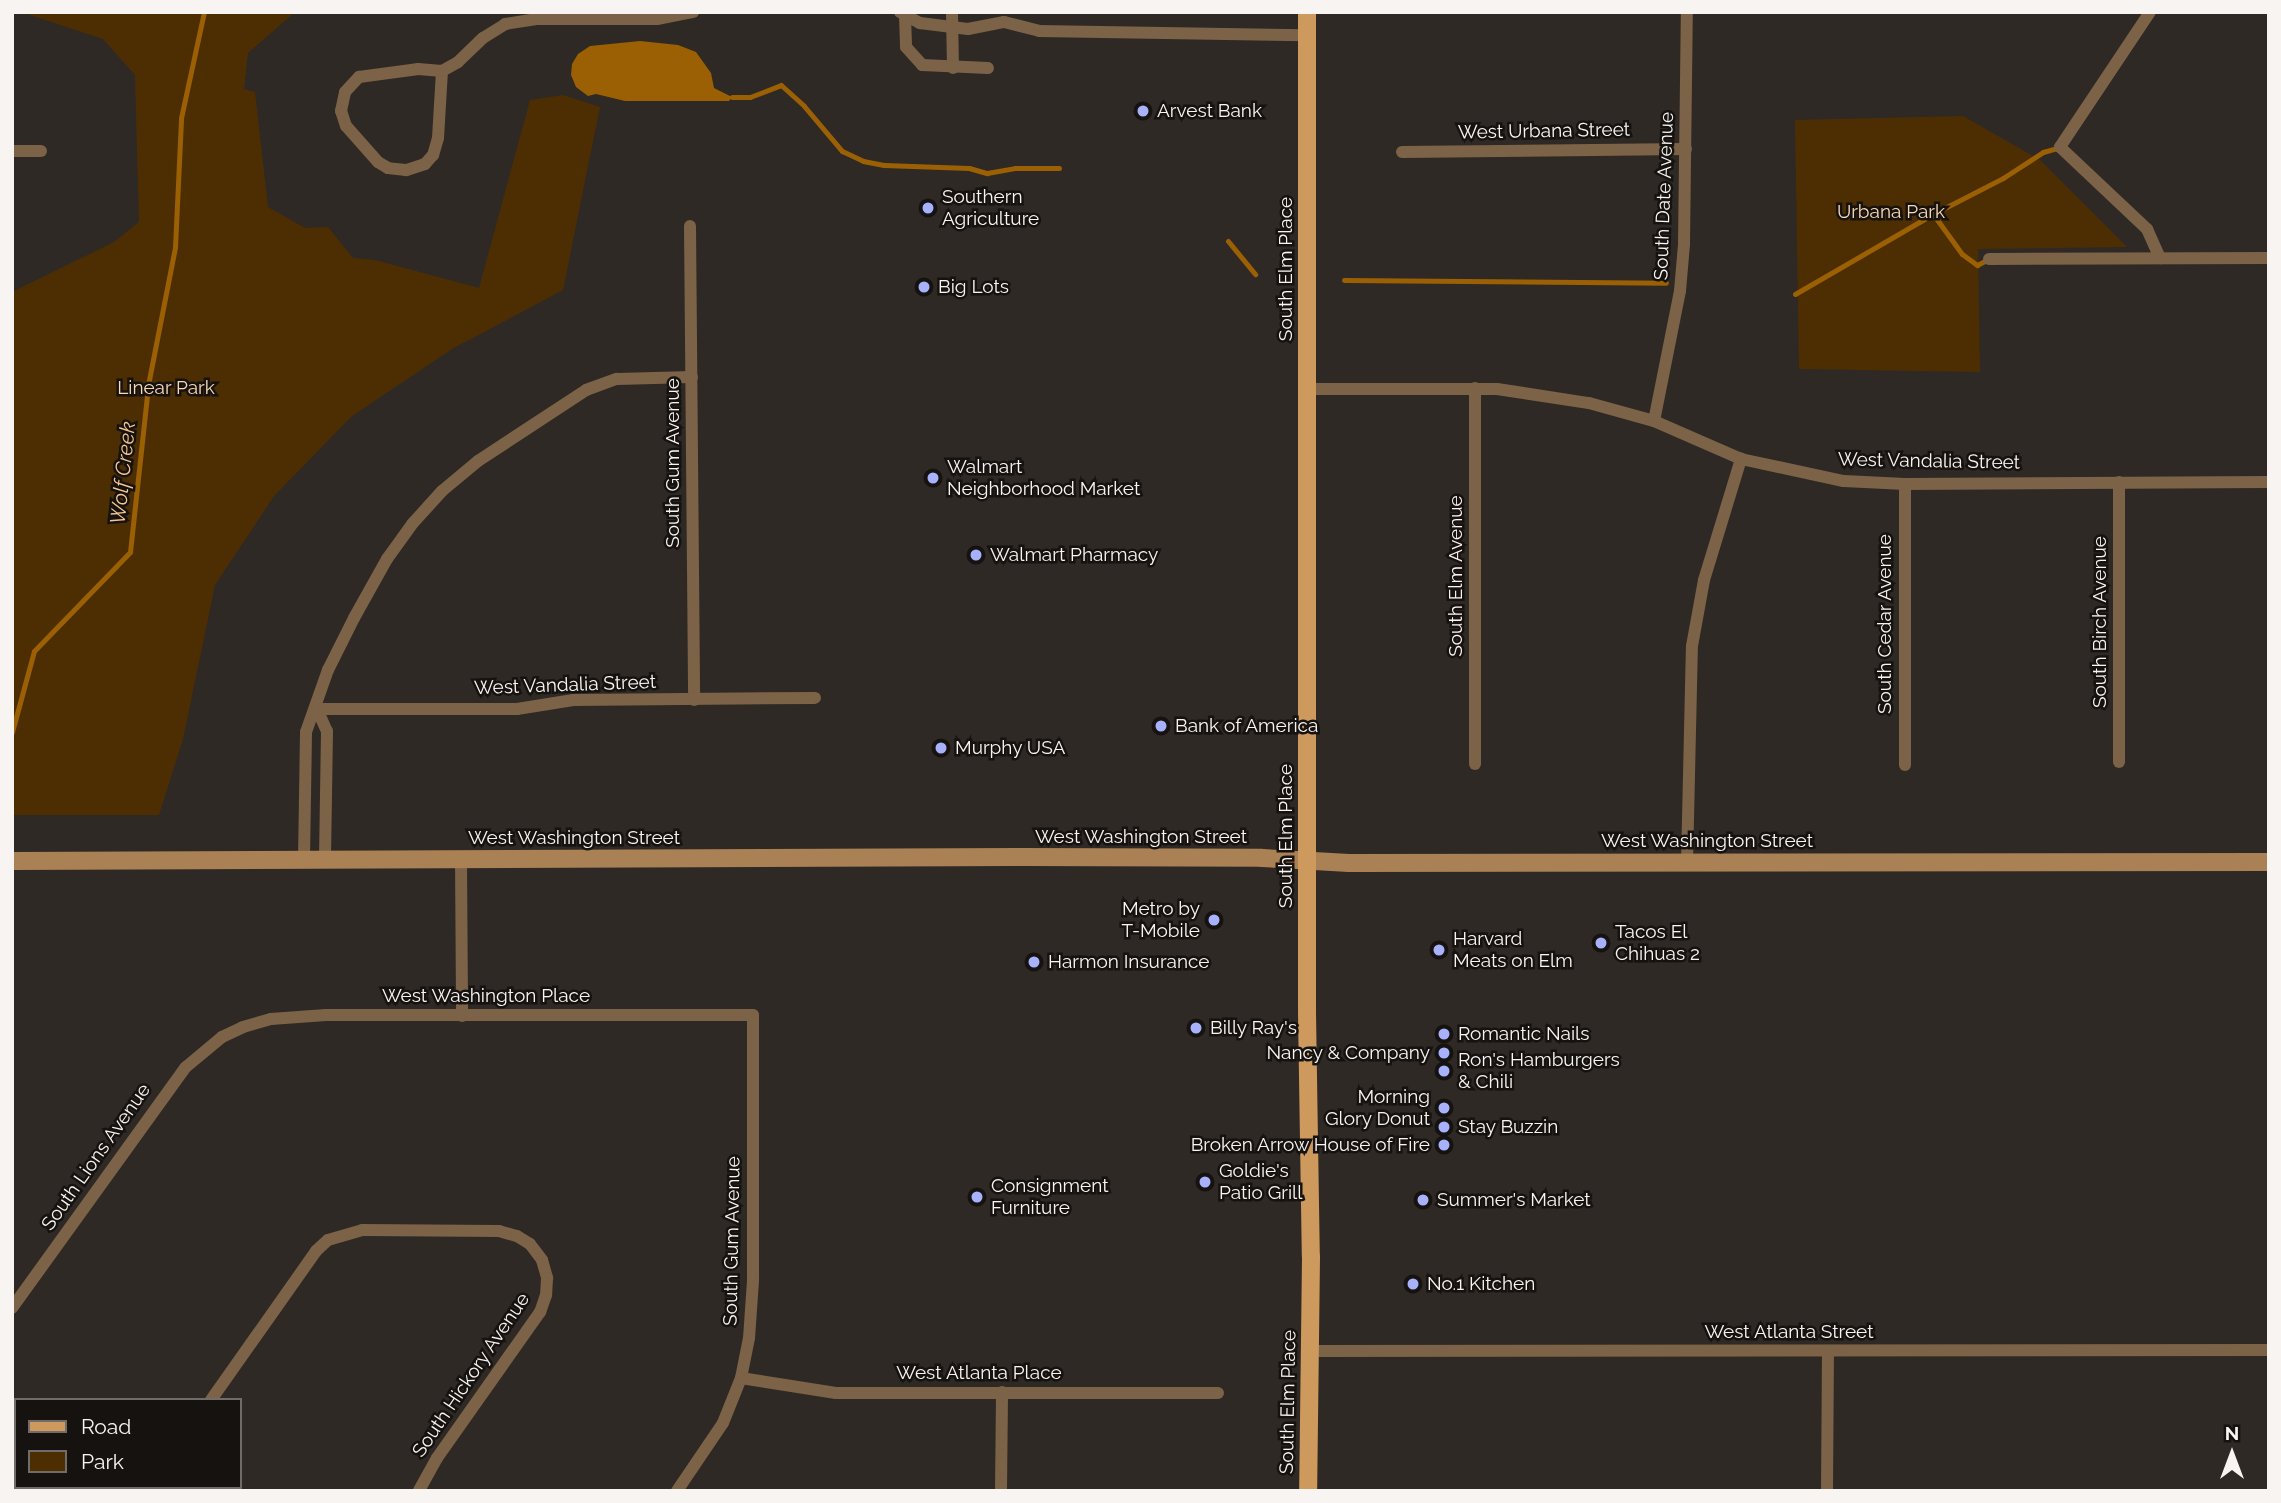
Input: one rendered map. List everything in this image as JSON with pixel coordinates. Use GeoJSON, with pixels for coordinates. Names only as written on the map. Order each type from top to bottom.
{"type":"FeatureCollection","features":[{"type":"Feature","properties":{"kind":"main road","name":"South Elm Place"},"geometry":{"type":"LineString","coordinates":[[1307,12],[1308,1491]]}},
{"type":"Feature","properties":{"kind":"main road","name":"West Washington Street"},"geometry":{"type":"LineString","coordinates":[[12,861],[1021,857],[1349,863],[2269,862]]}},
{"type":"Feature","properties":{"kind":"street"},"geometry":{"type":"LineString","coordinates":[[442,71],[438,138],[433,155],[425,164],[406,170],[378,162],[346,126],[343,100],[349,86],[359,77],[418,69],[442,71],[458,62],[503,18],[649,19],[693,12]]}},
{"type":"Feature","properties":{"kind":"street"},"geometry":{"type":"LineString","coordinates":[[953,12],[953,68]]}},
{"type":"Feature","properties":{"kind":"street","name":"South Date Avenue"},"geometry":{"type":"LineString","coordinates":[[1654,421],[1680,291],[1686,149],[1687,12]]}},
{"type":"Feature","properties":{"kind":"street"},"geometry":{"type":"LineString","coordinates":[[2150,12],[2060,147],[2147,229],[2160,258]]}},
{"type":"Feature","properties":{"kind":"street"},"geometry":{"type":"LineString","coordinates":[[902,14],[920,23],[968,30],[1004,22],[1039,31],[1307,35]]}},
{"type":"Feature","properties":{"kind":"street"},"geometry":{"type":"LineString","coordinates":[[902,14],[906,47],[915,61],[931,68],[988,68]]}},
{"type":"Feature","properties":{"kind":"street","name":"West Urbana Street"},"geometry":{"type":"LineString","coordinates":[[1402,152],[1686,149]]}},
{"type":"Feature","properties":{"kind":"street"},"geometry":{"type":"LineString","coordinates":[[12,151],[41,151]]}},
{"type":"Feature","properties":{"kind":"street","name":"South Gum Avenue"},"geometry":{"type":"LineString","coordinates":[[690,226],[694,700]]}},
{"type":"Feature","properties":{"kind":"street"},"geometry":{"type":"LineString","coordinates":[[1989,259],[2269,258]]}},
{"type":"Feature","properties":{"kind":"street"},"geometry":{"type":"LineString","coordinates":[[304,860],[306,732],[317,709],[328,670],[387,559],[413,523],[442,491],[478,461],[586,390],[617,379],[692,377]]}},
{"type":"Feature","properties":{"kind":"street","name":"West Vandalia Street"},"geometry":{"type":"LineString","coordinates":[[1307,389],[1475,388],[1589,403],[1654,421],[1741,459],[1809,476],[1905,484],[2269,482]]}},
{"type":"Feature","properties":{"kind":"street","name":"South Elm Avenue"},"geometry":{"type":"LineString","coordinates":[[1475,388],[1475,764]]}},
{"type":"Feature","properties":{"kind":"street"},"geometry":{"type":"LineString","coordinates":[[1687,863],[1692,646],[1704,580],[1741,459]]}},
{"type":"Feature","properties":{"kind":"street","name":"South Birch Avenue"},"geometry":{"type":"LineString","coordinates":[[2119,482],[2119,762]]}},
{"type":"Feature","properties":{"kind":"street","name":"South Cedar Avenue"},"geometry":{"type":"LineString","coordinates":[[1905,484],[1905,765]]}},
{"type":"Feature","properties":{"kind":"street","name":"West Vandalia Street"},"geometry":{"type":"LineString","coordinates":[[317,709],[517,709],[573,700],[815,698]]}},
{"type":"Feature","properties":{"kind":"street"},"geometry":{"type":"LineString","coordinates":[[317,709],[327,731],[326,861]]}},
{"type":"Feature","properties":{"kind":"street"},"geometry":{"type":"LineString","coordinates":[[461,860],[462,1016]]}},
{"type":"Feature","properties":{"kind":"street","name":"West Washington Place"},"geometry":{"type":"LineString","coordinates":[[222,1037],[271,1019],[326,1015],[753,1015]]}},
{"type":"Feature","properties":{"kind":"street","name":"South Gum Avenue"},"geometry":{"type":"LineString","coordinates":[[677,1491],[723,1423],[741,1378],[752,1313],[753,1015]]}},
{"type":"Feature","properties":{"kind":"street","name":"South Lions Avenue"},"geometry":{"type":"LineString","coordinates":[[12,1308],[167,1090],[186,1067],[222,1037]]}},
{"type":"Feature","properties":{"kind":"street","name":"South Hickory Avenue"},"geometry":{"type":"LineString","coordinates":[[212,1398],[316,1251],[342,1233],[362,1230],[499,1231],[530,1244],[542,1260],[547,1278],[546,1295],[540,1312],[437,1458],[419,1491]]}},
{"type":"Feature","properties":{"kind":"street","name":"West Atlanta Street"},"geometry":{"type":"LineString","coordinates":[[1310,1351],[2269,1350]]}},
{"type":"Feature","properties":{"kind":"street"},"geometry":{"type":"LineString","coordinates":[[1827,1491],[1828,1351]]}},
{"type":"Feature","properties":{"kind":"street","name":"West Atlanta Place"},"geometry":{"type":"LineString","coordinates":[[741,1378],[836,1393],[1218,1393]]}},
{"type":"Feature","properties":{"kind":"street"},"geometry":{"type":"LineString","coordinates":[[1001,1491],[1002,1392]]}},
{"type":"Feature","properties":{"kind":"green space","name":"Linear Park"},"geometry":{"type":"Polygon","coordinates":[[[30,12],[295,12],[248,53],[244,89],[255,92],[268,207],[305,228],[328,227],[353,258],[375,260],[479,288],[530,100],[563,95],[600,107],[563,290],[452,349],[352,416],[274,496],[215,585],[183,739],[159,815],[12,815],[12,292],[114,242],[139,222],[135,75],[103,39],[30,15],[30,12]]]}},
{"type":"Feature","properties":{"kind":"green space","name":"Urbana Park"},"geometry":{"type":"Polygon","coordinates":[[[1963,116],[2040,160],[2127,247],[1978,249],[1980,372],[1799,369],[1795,120],[1963,116]]]}},
{"type":"Feature","properties":{"kind":"shaded area"},"geometry":{"type":"Polygon","coordinates":[[[640,41],[678,45],[696,52],[711,73],[714,88],[732,97],[729,101],[625,101],[596,94],[588,96],[576,87],[571,75],[572,64],[578,54],[590,46],[640,41]]]}},
{"type":"Feature","properties":{"kind":"waterway","name":"Wolf Creek"},"geometry":{"type":"LineString","coordinates":[[12,732],[34,651],[130,552],[148,385],[175,247],[181,118],[204,12]]}},
{"type":"Feature","properties":{"kind":"waterway"},"geometry":{"type":"LineString","coordinates":[[732,97],[750,97],[781,85],[804,106],[842,151],[863,161],[884,165],[969,168],[987,173],[1015,168],[1059,168]]}},
{"type":"Feature","properties":{"kind":"waterway"},"geometry":{"type":"LineString","coordinates":[[1795,294],[1933,214],[2003,178],[2043,152],[2060,147]]}},
{"type":"Feature","properties":{"kind":"waterway"},"geometry":{"type":"LineString","coordinates":[[1933,214],[1962,254],[1977,265],[1989,259]]}},
{"type":"Feature","properties":{"kind":"waterway"},"geometry":{"type":"LineString","coordinates":[[1228,241],[1255,274]]}},
{"type":"Feature","properties":{"kind":"waterway"},"geometry":{"type":"LineString","coordinates":[[1344,280],[1666,283]]}},
{"type":"Feature","properties":{"kind":"place","name":"Arvest Bank"},"geometry":{"type":"Point","coordinates":[1143,111]}},
{"type":"Feature","properties":{"kind":"place","name":"Southern Agriculture"},"geometry":{"type":"Point","coordinates":[928,208]}},
{"type":"Feature","properties":{"kind":"place","name":"Big Lots"},"geometry":{"type":"Point","coordinates":[924,287]}},
{"type":"Feature","properties":{"kind":"place","name":"Walmart Neighborhood Market"},"geometry":{"type":"Point","coordinates":[933,478]}},
{"type":"Feature","properties":{"kind":"place","name":"Walmart Pharmacy"},"geometry":{"type":"Point","coordinates":[976,555]}},
{"type":"Feature","properties":{"kind":"place","name":"Bank of America"},"geometry":{"type":"Point","coordinates":[1161,726]}},
{"type":"Feature","properties":{"kind":"place","name":"Murphy USA"},"geometry":{"type":"Point","coordinates":[941,748]}},
{"type":"Feature","properties":{"kind":"place","name":"Metro by T-Mobile"},"geometry":{"type":"Point","coordinates":[1214,920]}},
{"type":"Feature","properties":{"kind":"place","name":"Tacos El Chihuas 2"},"geometry":{"type":"Point","coordinates":[1601,943]}},
{"type":"Feature","properties":{"kind":"place","name":"Harvard Meats on Elm"},"geometry":{"type":"Point","coordinates":[1439,950]}},
{"type":"Feature","properties":{"kind":"place","name":"Harmon Insurance"},"geometry":{"type":"Point","coordinates":[1034,962]}},
{"type":"Feature","properties":{"kind":"place","name":"Billy Ray's"},"geometry":{"type":"Point","coordinates":[1196,1028]}},
{"type":"Feature","properties":{"kind":"place","name":"Romantic Nails"},"geometry":{"type":"Point","coordinates":[1444,1034]}},
{"type":"Feature","properties":{"kind":"place","name":"Nancy & Company"},"geometry":{"type":"Point","coordinates":[1444,1053]}},
{"type":"Feature","properties":{"kind":"place","name":"Ron's Hamburgers & Chili"},"geometry":{"type":"Point","coordinates":[1444,1071]}},
{"type":"Feature","properties":{"kind":"place","name":"Morning Glory Donut"},"geometry":{"type":"Point","coordinates":[1444,1108]}},
{"type":"Feature","properties":{"kind":"place","name":"Stay Buzzin"},"geometry":{"type":"Point","coordinates":[1444,1127]}},
{"type":"Feature","properties":{"kind":"place","name":"Broken Arrow House of Fire"},"geometry":{"type":"Point","coordinates":[1444,1145]}},
{"type":"Feature","properties":{"kind":"place","name":"Goldie's Patio Grill"},"geometry":{"type":"Point","coordinates":[1205,1182]}},
{"type":"Feature","properties":{"kind":"place","name":"Consignment Furniture"},"geometry":{"type":"Point","coordinates":[977,1197]}},
{"type":"Feature","properties":{"kind":"place","name":"Summer's Market"},"geometry":{"type":"Point","coordinates":[1423,1200]}},
{"type":"Feature","properties":{"kind":"place","name":"No.1 Kitchen"},"geometry":{"type":"Point","coordinates":[1413,1284]}}]}
